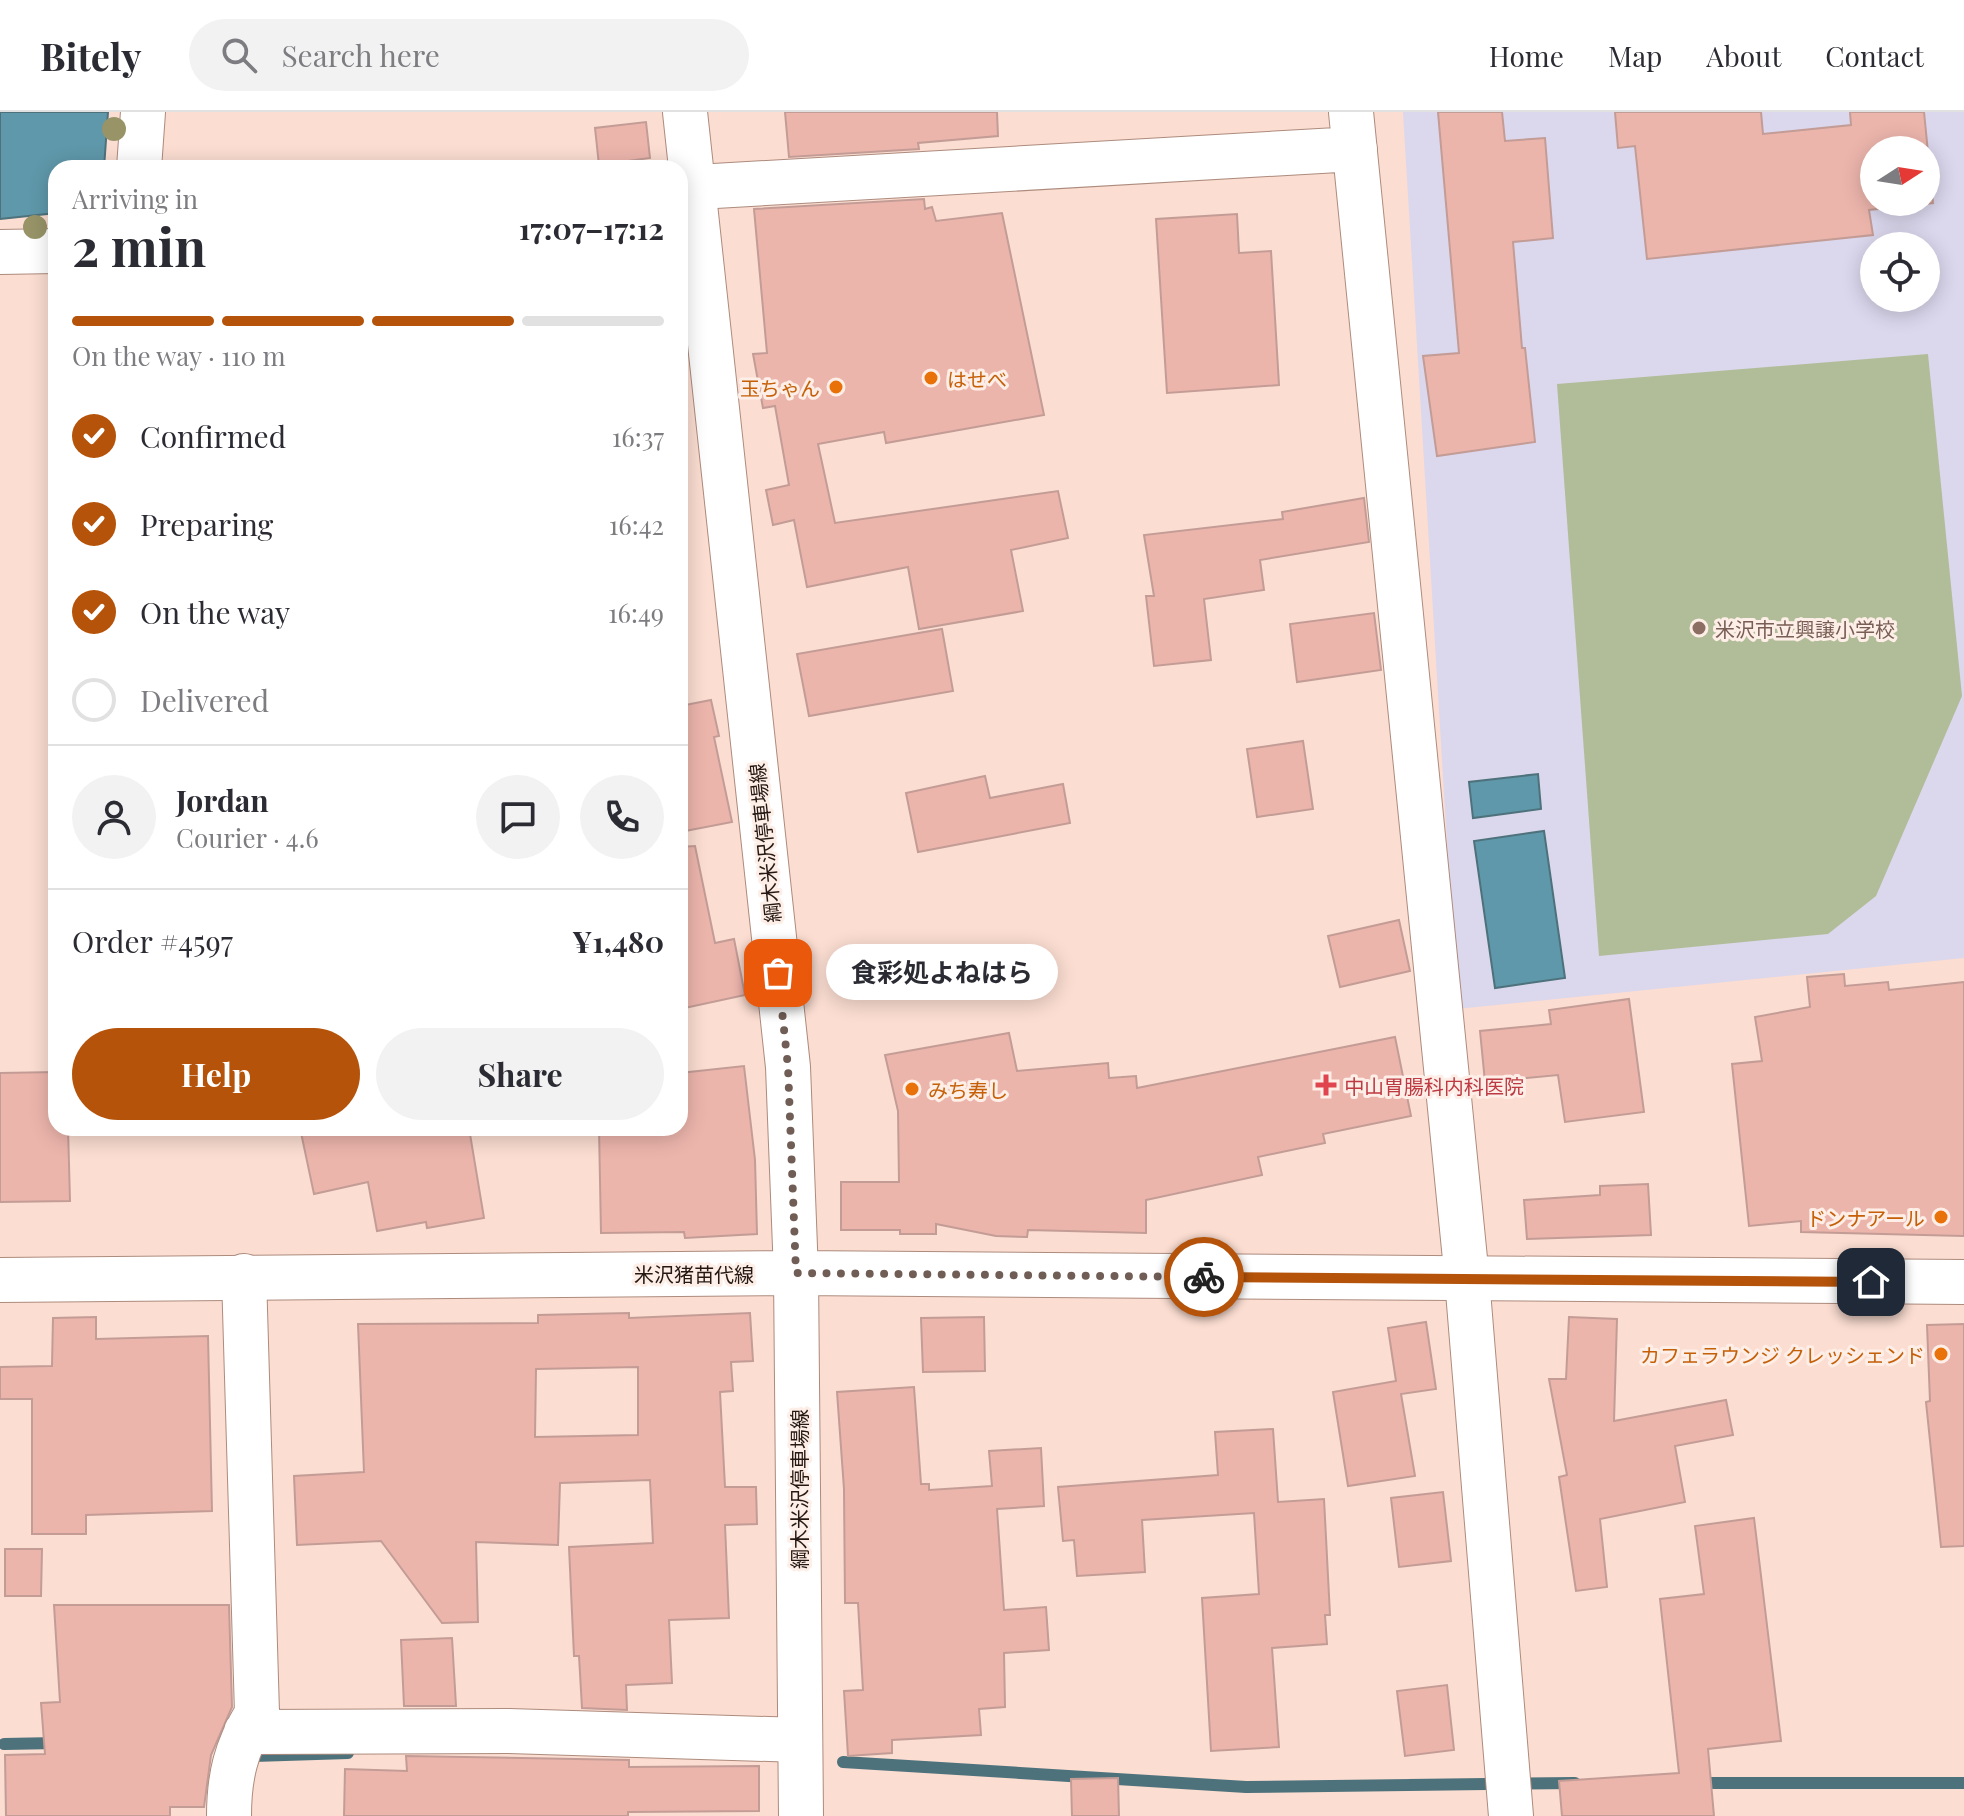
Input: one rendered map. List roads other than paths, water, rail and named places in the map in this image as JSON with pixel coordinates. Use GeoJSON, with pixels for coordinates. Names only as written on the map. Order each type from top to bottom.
{"type":"FeatureCollection","features":[{"type":"Feature","properties":{"kind":"main road"},"geometry":{"type":"LineString","coordinates":[[140,160],[143,112]]}},
{"type":"Feature","properties":{"kind":"main road","name":"綱木米沢停車場線"},"geometry":{"type":"LineString","coordinates":[[685,112],[686,160]]}},
{"type":"Feature","properties":{"kind":"main road"},"geometry":{"type":"LineString","coordinates":[[688,188],[1353,131],[1467,1279],[1511,1816]]}},
{"type":"Feature","properties":{"kind":"main road","name":"綱木米沢停車場線"},"geometry":{"type":"LineString","coordinates":[[688,197],[788,1067],[796,1273],[801,1816]]}},
{"type":"Feature","properties":{"kind":"main road"},"geometry":{"type":"LineString","coordinates":[[0,252],[48,251]]}},
{"type":"Feature","properties":{"kind":"main road","name":"米沢猪苗代線"},"geometry":{"type":"LineString","coordinates":[[0,1280],[796,1273],[1964,1282]]}},
{"type":"Feature","properties":{"kind":"main road"},"geometry":{"type":"LineString","coordinates":[[229,1816],[229,1779],[246,1732],[257,1713],[244,1276]]}},
{"type":"Feature","properties":{"kind":"main road"},"geometry":{"type":"LineString","coordinates":[[246,1732],[509,1731],[800,1740]]}},
{"type":"Feature","properties":{"kind":"water"},"geometry":{"type":"Polygon","coordinates":[[[0,112],[108,112],[105,160],[48,160],[48,214],[0,219],[0,112]]]}},
{"type":"Feature","properties":{"kind":"water"},"geometry":{"type":"Polygon","coordinates":[[[1538,774],[1541,809],[1473,818],[1469,782],[1538,774]]]}},
{"type":"Feature","properties":{"kind":"water"},"geometry":{"type":"Polygon","coordinates":[[[1544,831],[1565,978],[1495,988],[1474,841],[1544,831]]]}},
{"type":"Feature","properties":{"kind":"waterway"},"geometry":{"type":"LineString","coordinates":[[4,1744],[57,1743]]}},
{"type":"Feature","properties":{"kind":"waterway"},"geometry":{"type":"LineString","coordinates":[[252,1756],[348,1753]]}},
{"type":"Feature","properties":{"kind":"waterway"},"geometry":{"type":"LineString","coordinates":[[843,1762],[1246,1787],[1575,1783]]}},
{"type":"Feature","properties":{"kind":"waterway"},"geometry":{"type":"LineString","coordinates":[[1698,1783],[1964,1783]]}},
{"type":"Feature","properties":{"kind":"place","name":"はせべ"},"geometry":{"type":"Point","coordinates":[931,378]}},
{"type":"Feature","properties":{"kind":"place","name":"玉ちゃん"},"geometry":{"type":"Point","coordinates":[836,387]}},
{"type":"Feature","properties":{"kind":"place","name":"米沢市立興譲小学校"},"geometry":{"type":"Point","coordinates":[1699,628]}},
{"type":"Feature","properties":{"kind":"place","name":"食彩処よねはら"},"geometry":{"type":"Point","coordinates":[778,973]}},
{"type":"Feature","properties":{"kind":"place","name":"中山胃腸科内科医院"},"geometry":{"type":"Point","coordinates":[1326,1085]}},
{"type":"Feature","properties":{"kind":"place","name":"みち寿し"},"geometry":{"type":"Point","coordinates":[912,1089]}},
{"type":"Feature","properties":{"kind":"place","name":"ドンナアール"},"geometry":{"type":"Point","coordinates":[1941,1217]}},
{"type":"Feature","properties":{"kind":"place","name":"カフェラウンジ クレッシェンド"},"geometry":{"type":"Point","coordinates":[1941,1354]}}]}
